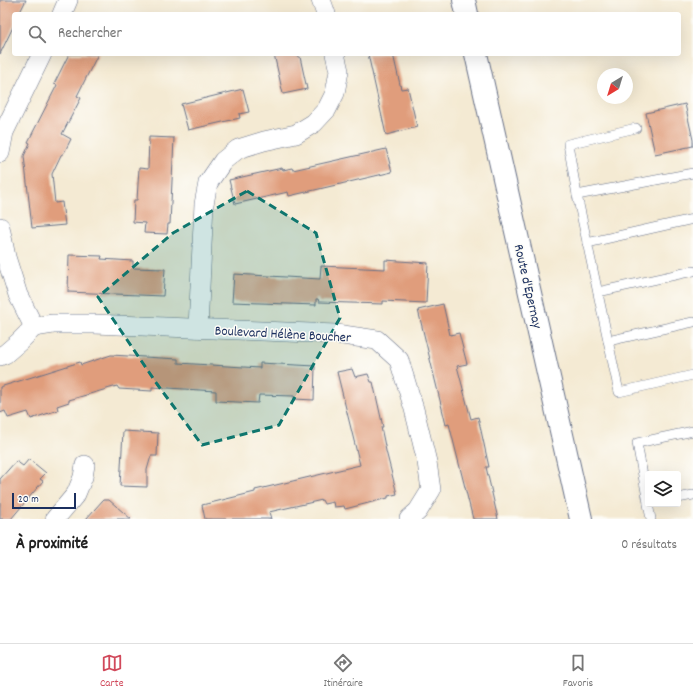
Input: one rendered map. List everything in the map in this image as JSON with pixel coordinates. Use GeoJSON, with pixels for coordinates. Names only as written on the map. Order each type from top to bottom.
{"type":"FeatureCollection","features":[{"type":"Feature","properties":{"kind":"main road"},"geometry":{"type":"LineString","coordinates":[[464,0],[467,12]]}},
{"type":"Feature","properties":{"kind":"main road","name":"Route d'Epernay"},"geometry":{"type":"LineString","coordinates":[[476,56],[581,519]]}},
{"type":"Feature","properties":{"kind":"street"},"geometry":{"type":"LineString","coordinates":[[63,12],[68,0]]}},
{"type":"Feature","properties":{"kind":"street"},"geometry":{"type":"LineString","coordinates":[[321,0],[325,12]]}},
{"type":"Feature","properties":{"kind":"street"},"geometry":{"type":"LineString","coordinates":[[0,153],[2,132],[41,56]]}},
{"type":"Feature","properties":{"kind":"street"},"geometry":{"type":"LineString","coordinates":[[198,328],[204,204],[208,183],[223,161],[238,149],[264,141],[296,134],[314,123],[327,109],[335,93],[339,71],[335,56]]}},
{"type":"Feature","properties":{"kind":"street"},"geometry":{"type":"LineString","coordinates":[[0,228],[6,257],[18,296],[34,327],[5,354],[0,356]]}},
{"type":"Feature","properties":{"kind":"street","name":"Boulevard Hélène Boucher"},"geometry":{"type":"LineString","coordinates":[[34,327],[53,324],[94,324],[336,334],[377,340],[399,360],[414,410],[427,462],[431,490],[418,511],[409,519]]}},
{"type":"Feature","properties":{"kind":"street"},"geometry":{"type":"LineString","coordinates":[[55,519],[76,494],[83,477],[85,465]]}},
{"type":"Feature","properties":{"kind":"lane"},"geometry":{"type":"LineString","coordinates":[[636,128],[568,144],[587,243],[619,392],[693,375]]}},
{"type":"Feature","properties":{"kind":"lane"},"geometry":{"type":"LineString","coordinates":[[578,195],[693,173]]}},
{"type":"Feature","properties":{"kind":"lane"},"geometry":{"type":"LineString","coordinates":[[587,243],[693,219]]}},
{"type":"Feature","properties":{"kind":"lane"},"geometry":{"type":"LineString","coordinates":[[598,292],[693,272]]}},
{"type":"Feature","properties":{"kind":"lane"},"geometry":{"type":"LineString","coordinates":[[608,341],[693,322]]}},
{"type":"Feature","properties":{"kind":"lane"},"geometry":{"type":"LineString","coordinates":[[645,484],[637,443],[693,430]]}},
{"type":"Feature","properties":{"kind":"lane"},"geometry":{"type":"LineString","coordinates":[[681,497],[693,495]]}},
{"type":"Feature","properties":{"kind":"lane"},"geometry":{"type":"LineString","coordinates":[[649,507],[651,519]]}},
{"type":"Feature","properties":{"kind":"highlighted area"},"geometry":{"type":"Polygon","coordinates":[[[247,191],[316,233],[340,318],[279,425],[202,445],[157,384],[98,297],[173,233],[247,191]]]}},
{"type":"Feature","properties":{"kind":"building"},"geometry":{"type":"Polygon","coordinates":[[[0,0],[26,0],[20,12],[12,12],[12,29],[0,54],[0,0]]]}},
{"type":"Feature","properties":{"kind":"building"},"geometry":{"type":"Polygon","coordinates":[[[68,56],[97,56],[77,96],[81,98],[62,134],[71,139],[52,174],[55,203],[62,202],[65,225],[32,228],[24,156],[30,143],[28,142],[57,85],[54,84],[68,56]]]}},
{"type":"Feature","properties":{"kind":"building"},"geometry":{"type":"Polygon","coordinates":[[[274,56],[298,56],[300,57],[307,89],[283,94],[274,56]]]}},
{"type":"Feature","properties":{"kind":"building"},"geometry":{"type":"Polygon","coordinates":[[[368,56],[393,56],[401,89],[408,88],[417,127],[386,135],[368,56]]]}},
{"type":"Feature","properties":{"kind":"building"},"geometry":{"type":"Polygon","coordinates":[[[243,89],[249,112],[239,114],[240,118],[188,130],[181,104],[243,89]]]}},
{"type":"Feature","properties":{"kind":"building"},"geometry":{"type":"Polygon","coordinates":[[[685,104],[693,146],[655,154],[646,113],[685,104]]]}},
{"type":"Feature","properties":{"kind":"building"},"geometry":{"type":"Polygon","coordinates":[[[149,137],[174,138],[170,224],[168,224],[167,234],[144,233],[145,223],[133,222],[134,200],[137,200],[139,168],[148,169],[149,137]]]}},
{"type":"Feature","properties":{"kind":"building"},"geometry":{"type":"Polygon","coordinates":[[[386,149],[392,172],[289,196],[288,192],[235,204],[229,180],[282,168],[283,170],[292,168],[293,170],[386,149]]]}},
{"type":"Feature","properties":{"kind":"building"},"geometry":{"type":"Polygon","coordinates":[[[69,255],[102,256],[101,259],[133,261],[133,268],[165,269],[163,296],[68,292],[69,255]]]}},
{"type":"Feature","properties":{"kind":"building"},"geometry":{"type":"Polygon","coordinates":[[[385,260],[428,263],[426,303],[383,301],[383,304],[319,302],[318,299],[316,299],[316,305],[232,302],[234,274],[320,279],[321,266],[385,269],[385,260]]]}},
{"type":"Feature","properties":{"kind":"building"},"geometry":{"type":"Polygon","coordinates":[[[443,304],[450,335],[459,333],[467,364],[457,366],[471,419],[478,417],[489,467],[486,467],[498,519],[473,519],[449,424],[446,425],[418,310],[443,304]]]}},
{"type":"Feature","properties":{"kind":"building"},"geometry":{"type":"Polygon","coordinates":[[[111,355],[178,359],[178,363],[260,368],[260,363],[315,366],[314,400],[294,399],[294,396],[259,395],[258,403],[216,401],[216,391],[152,387],[152,391],[119,389],[117,386],[69,400],[69,402],[57,406],[58,410],[31,419],[28,412],[8,418],[5,411],[0,413],[0,387],[80,362],[81,365],[111,355]]]}},
{"type":"Feature","properties":{"kind":"building"},"geometry":{"type":"Polygon","coordinates":[[[352,369],[355,377],[368,374],[371,382],[373,382],[383,427],[381,427],[386,451],[397,494],[388,496],[388,498],[345,509],[344,506],[334,507],[333,502],[324,504],[322,500],[269,512],[271,519],[205,519],[202,505],[255,492],[255,490],[360,465],[337,372],[352,369]]]}},
{"type":"Feature","properties":{"kind":"building"},"geometry":{"type":"Polygon","coordinates":[[[123,431],[158,433],[157,456],[151,456],[147,470],[147,487],[120,486],[123,431]]]}},
{"type":"Feature","properties":{"kind":"building"},"geometry":{"type":"Polygon","coordinates":[[[29,459],[46,473],[40,479],[43,481],[11,519],[0,519],[0,479],[16,461],[23,466],[29,459]]]}},
{"type":"Feature","properties":{"kind":"building"},"geometry":{"type":"Polygon","coordinates":[[[103,500],[109,500],[131,519],[86,519],[103,500]]]}}]}
